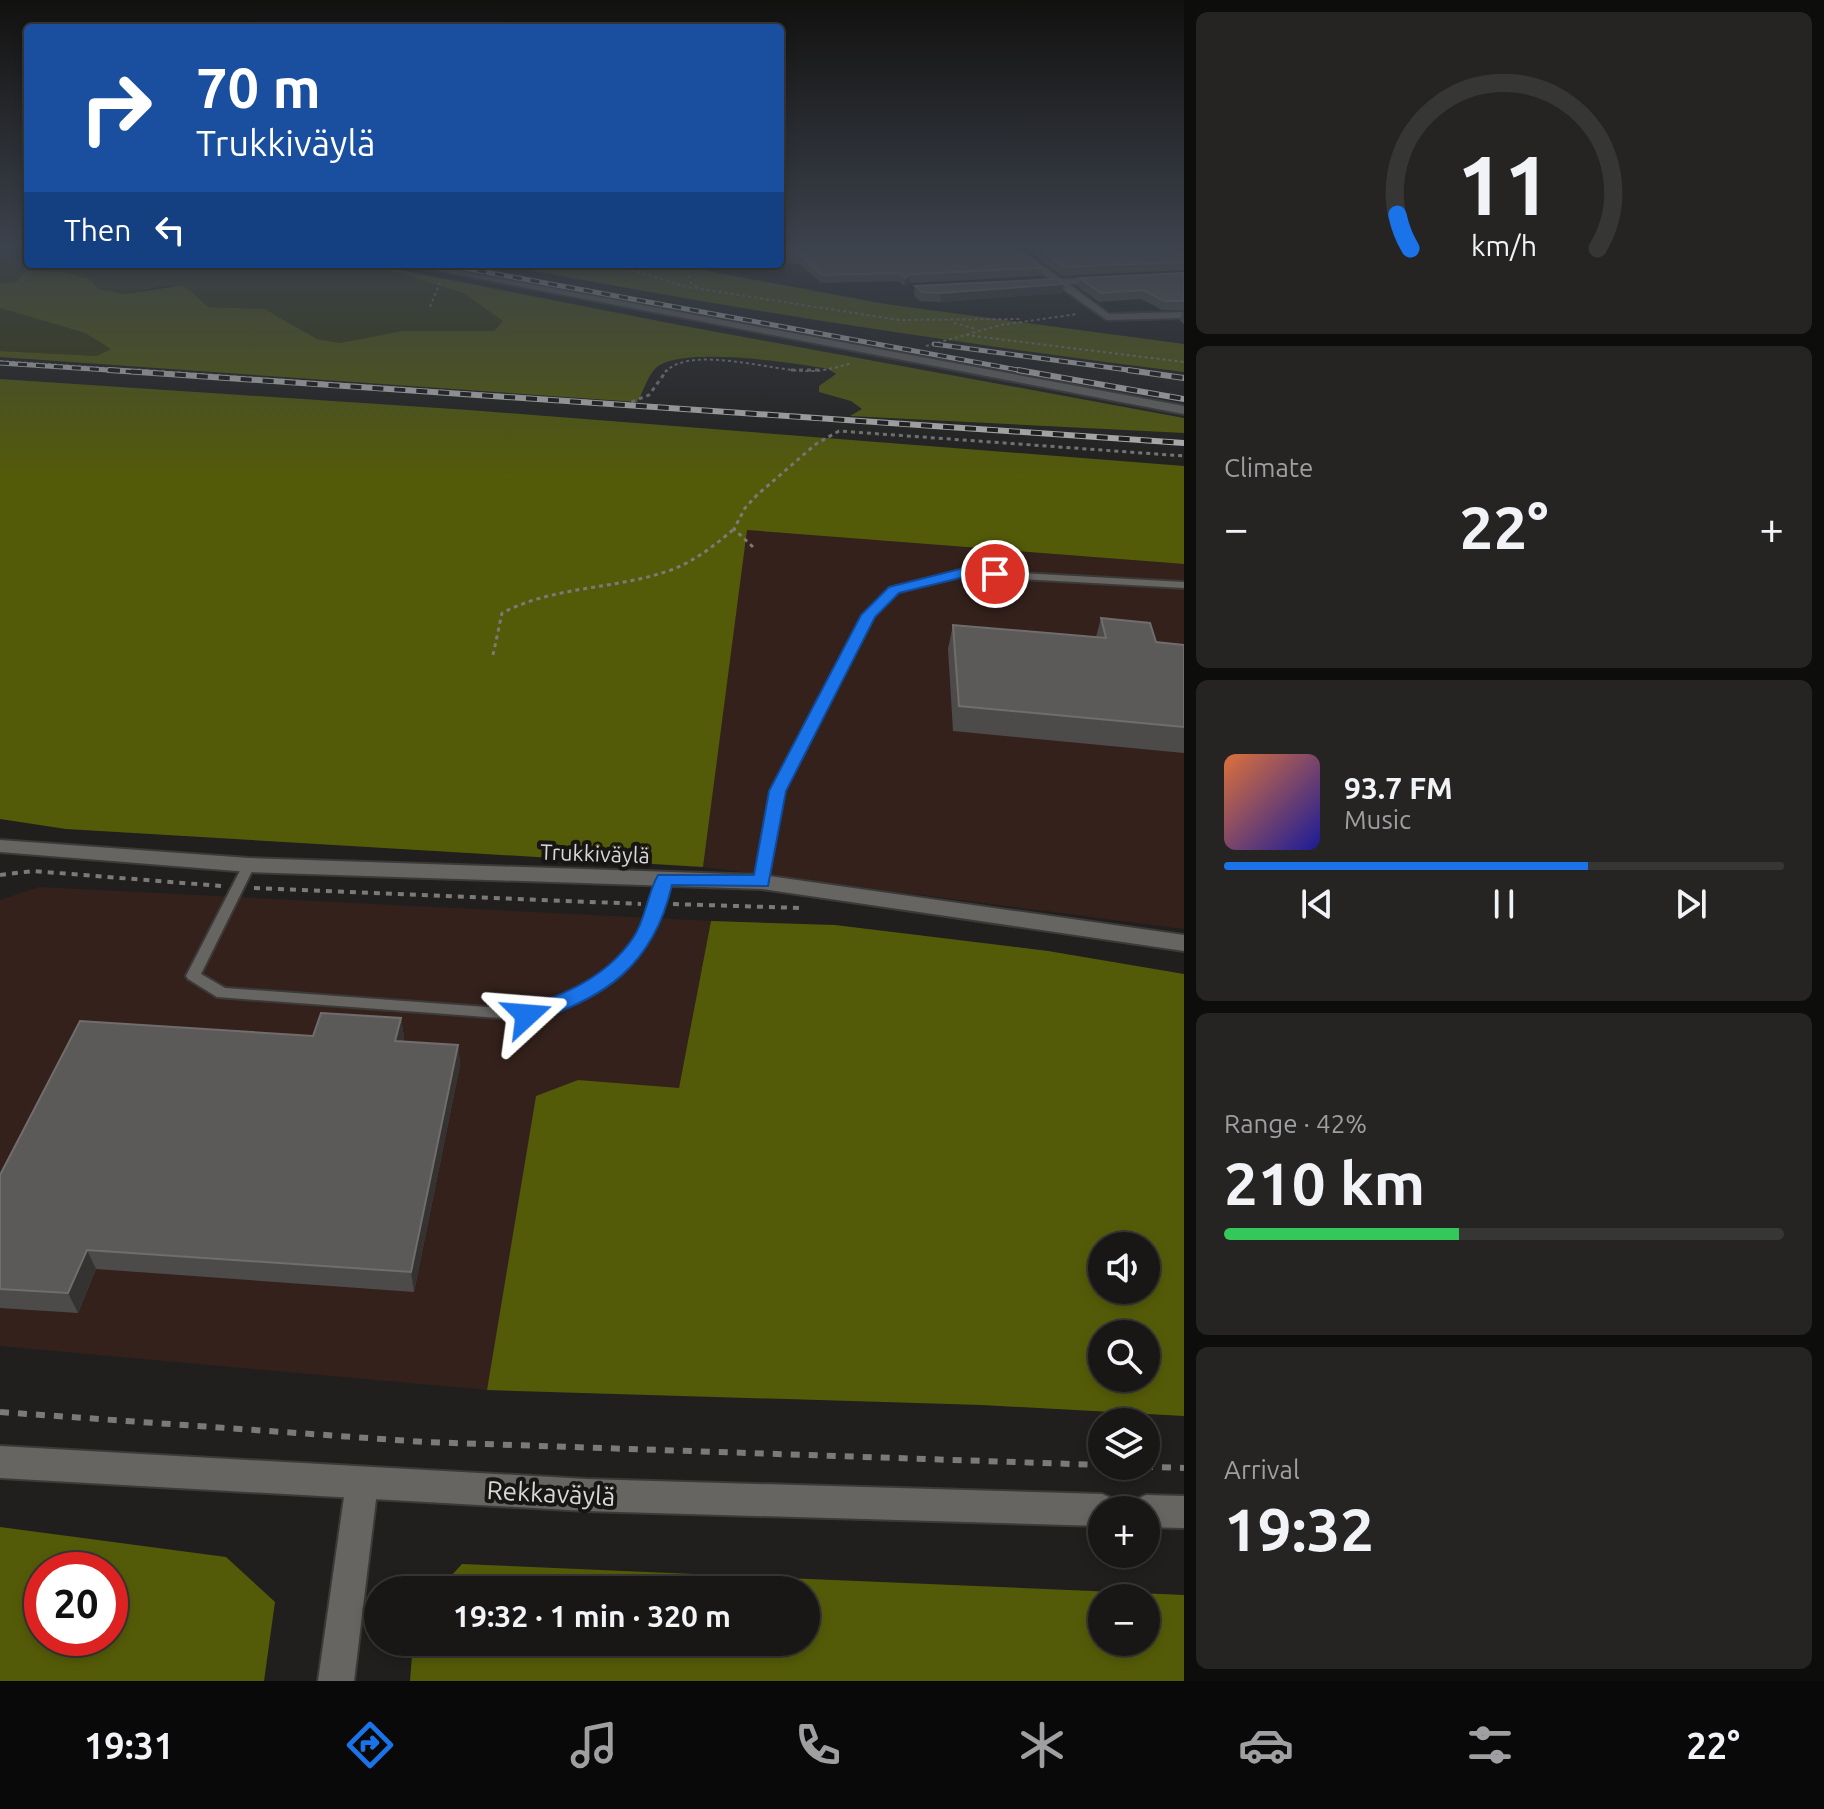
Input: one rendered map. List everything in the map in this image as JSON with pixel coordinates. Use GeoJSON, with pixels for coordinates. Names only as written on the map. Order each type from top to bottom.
{"type":"FeatureCollection","features":[{"type":"Feature","properties":{"kind":"street"},"geometry":{"type":"LineString","coordinates":[[713,323],[1184,410]]}},
{"type":"Feature","properties":{"kind":"street","name":"Trukkiväylä"},"geometry":{"type":"LineString","coordinates":[[0,846],[249,865],[762,882],[1184,943]]}},
{"type":"Feature","properties":{"kind":"street","name":"Rekkaväylä"},"geometry":{"type":"LineString","coordinates":[[0,1462],[586,1495],[1088,1510]]}},
{"type":"Feature","properties":{"kind":"street"},"geometry":{"type":"LineString","coordinates":[[336,1681],[362,1483]]}},
{"type":"Feature","properties":{"kind":"street"},"geometry":{"type":"LineString","coordinates":[[1160,1511],[1184,1512]]}},
{"type":"Feature","properties":{"kind":"lane"},"geometry":{"type":"LineString","coordinates":[[762,882],[777,791],[868,615],[894,590],[964,573],[1184,585]]}},
{"type":"Feature","properties":{"kind":"lane"},"geometry":{"type":"LineString","coordinates":[[249,865],[193,976],[222,993],[527,1015],[572,1000],[611,976],[642,941],[665,879]]}},
{"type":"Feature","properties":{"kind":"path"},"geometry":{"type":"LineString","coordinates":[[957,323],[980,330]]}},
{"type":"Feature","properties":{"kind":"path"},"geometry":{"type":"LineString","coordinates":[[1012,323],[963,334],[1184,362]]}},
{"type":"Feature","properties":{"kind":"path"},"geometry":{"type":"LineString","coordinates":[[0,361],[626,404],[643,399],[657,387],[663,373],[677,362],[732,361],[822,372],[871,354]]}},
{"type":"Feature","properties":{"kind":"path"},"geometry":{"type":"LineString","coordinates":[[493,655],[502,613],[522,600],[671,569],[707,552],[734,529],[750,498],[790,469],[818,440],[839,431],[1184,456]]}},
{"type":"Feature","properties":{"kind":"path"},"geometry":{"type":"LineString","coordinates":[[734,529],[753,547]]}},
{"type":"Feature","properties":{"kind":"path"},"geometry":{"type":"LineString","coordinates":[[0,875],[33,871],[239,887],[810,909]]}},
{"type":"Feature","properties":{"kind":"path"},"geometry":{"type":"LineString","coordinates":[[0,1412],[424,1442],[1088,1465]]}},
{"type":"Feature","properties":{"kind":"path"},"geometry":{"type":"LineString","coordinates":[[1160,1467],[1184,1468]]}},
{"type":"Feature","properties":{"kind":"shaded area"},"geometry":{"type":"Polygon","coordinates":[[[746,530],[1184,564],[1184,929],[703,867],[746,530]]]}},
{"type":"Feature","properties":{"kind":"shaded area"},"geometry":{"type":"Polygon","coordinates":[[[39,887],[711,921],[679,1089],[578,1080],[536,1096],[487,1390],[0,1346],[0,900],[39,887]]]}},
{"type":"Feature","properties":{"kind":"green space"},"geometry":{"type":"Polygon","coordinates":[[[0,323],[53,323],[85,333],[112,349],[97,356],[0,351],[0,323]]]}},
{"type":"Feature","properties":{"kind":"green space"},"geometry":{"type":"Polygon","coordinates":[[[53,323],[290,323],[317,339],[340,343],[402,331],[494,331],[501,323],[671,323],[1184,418],[1184,433],[850,416],[862,409],[851,401],[819,392],[819,386],[836,374],[828,369],[738,358],[687,358],[667,362],[652,372],[637,402],[0,357],[0,351],[97,356],[111,349],[85,333],[53,323]]]}},
{"type":"Feature","properties":{"kind":"green space"},"geometry":{"type":"Polygon","coordinates":[[[290,323],[501,323],[494,331],[402,331],[340,343],[317,339],[290,323]]]}},
{"type":"Feature","properties":{"kind":"green space"},"geometry":{"type":"Polygon","coordinates":[[[836,323],[1030,323],[1184,344],[1184,372],[1012,349],[836,323]]]}},
{"type":"Feature","properties":{"kind":"green space"},"geometry":{"type":"Polygon","coordinates":[[[0,379],[469,410],[1184,466],[1184,564],[747,530],[703,867],[66,829],[0,819],[0,379]]]}},
{"type":"Feature","properties":{"kind":"green space"},"geometry":{"type":"Polygon","coordinates":[[[711,921],[835,925],[1048,951],[1184,974],[1184,1416],[1160,1415],[1160,1408],[1088,1408],[1088,1411],[487,1390],[536,1096],[578,1080],[679,1088],[711,921]]]}},
{"type":"Feature","properties":{"kind":"green space"},"geometry":{"type":"Polygon","coordinates":[[[0,1527],[226,1557],[275,1602],[264,1681],[0,1681],[0,1527]]]}},
{"type":"Feature","properties":{"kind":"green space"},"geometry":{"type":"Polygon","coordinates":[[[462,1564],[741,1576],[451,1576],[462,1564]]]}},
{"type":"Feature","properties":{"kind":"green space"},"geometry":{"type":"Polygon","coordinates":[[[820,1579],[1088,1591],[1088,1656],[1160,1656],[1160,1594],[1184,1595],[1184,1681],[410,1681],[412,1656],[820,1656],[820,1579]]]}},
{"type":"Feature","properties":{"kind":"building"},"geometry":{"type":"Polygon","coordinates":[[[1101,618],[1150,623],[1156,642],[1184,645],[1184,727],[959,706],[953,625],[1106,638],[1101,618]]]}},
{"type":"Feature","properties":{"kind":"building"},"geometry":{"type":"Polygon","coordinates":[[[321,1013],[401,1018],[395,1041],[458,1045],[411,1272],[87,1250],[68,1293],[0,1289],[0,1175],[80,1021],[313,1036],[321,1013]]]}},
{"type":"Feature","properties":{"kind":"railway"},"geometry":{"type":"LineString","coordinates":[[765,323],[1021,370]]}},
{"type":"Feature","properties":{"kind":"railway"},"geometry":{"type":"LineString","coordinates":[[934,344],[1143,372]]}},
{"type":"Feature","properties":{"kind":"railway"},"geometry":{"type":"LineString","coordinates":[[0,363],[127,371]]}},
{"type":"Feature","properties":{"kind":"railway"},"geometry":{"type":"LineString","coordinates":[[109,370],[127,371]]}},
{"type":"Feature","properties":{"kind":"railway"},"geometry":{"type":"LineString","coordinates":[[1021,370],[1184,399]]}},
{"type":"Feature","properties":{"kind":"railway"},"geometry":{"type":"LineString","coordinates":[[1021,370],[1029,372]]}},
{"type":"Feature","properties":{"kind":"railway"},"geometry":{"type":"LineString","coordinates":[[1128,370],[1184,378]]}},
{"type":"Feature","properties":{"kind":"railway"},"geometry":{"type":"LineString","coordinates":[[127,371],[139,372]]}},
{"type":"Feature","properties":{"kind":"railway"},"geometry":{"type":"LineString","coordinates":[[127,371],[1184,443]]}},
{"type":"Feature","properties":{"kind":"route"},"geometry":{"type":"LineString","coordinates":[[527,1015],[572,1000],[611,976],[642,941],[665,879],[762,882],[777,791],[868,615],[894,590],[964,573],[995,574]]}}]}
